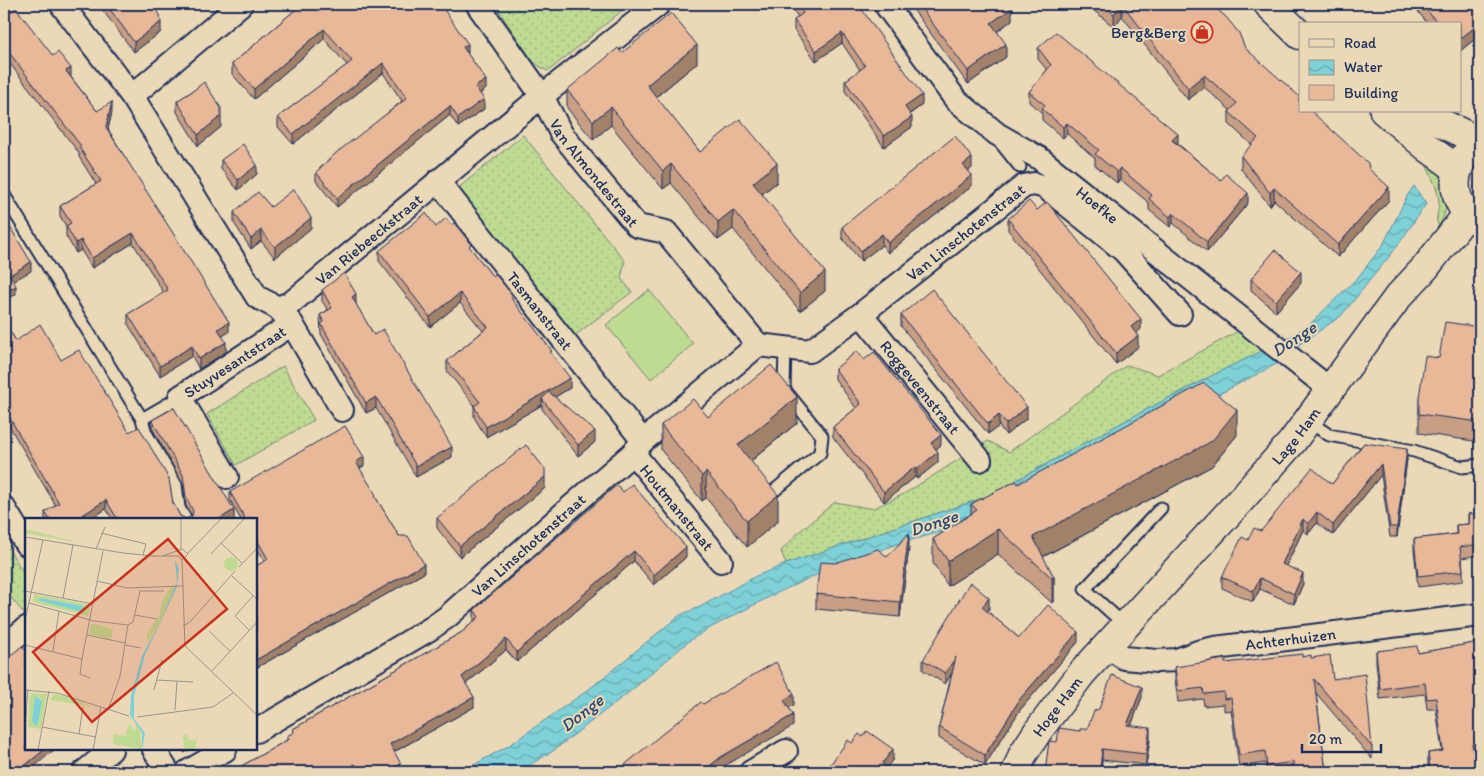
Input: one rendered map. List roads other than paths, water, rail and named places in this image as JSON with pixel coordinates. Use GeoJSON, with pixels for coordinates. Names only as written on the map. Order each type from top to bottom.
{"type":"FeatureCollection","features":[{"type":"Feature","properties":{"kind":"street"},"geometry":{"type":"LineString","coordinates":[[61,4],[132,96],[257,297],[285,316]]}},
{"type":"Feature","properties":{"kind":"street"},"geometry":{"type":"LineString","coordinates":[[132,96],[241,4]]}},
{"type":"Feature","properties":{"kind":"street","name":"Van Almondestraat"},"geometry":{"type":"LineString","coordinates":[[477,4],[542,96],[561,133],[637,226],[666,232],[758,345]]}},
{"type":"Feature","properties":{"kind":"street","name":"Hoefke"},"geometry":{"type":"LineString","coordinates":[[885,4],[956,100],[998,134],[1039,158],[1331,390]]}},
{"type":"Feature","properties":{"kind":"street"},"geometry":{"type":"LineString","coordinates":[[1268,4],[1299,34]]}},
{"type":"Feature","properties":{"kind":"street","name":"Van Riebeeckstraat"},"geometry":{"type":"LineString","coordinates":[[285,316],[292,302],[648,7]]}},
{"type":"Feature","properties":{"kind":"street"},"geometry":{"type":"LineString","coordinates":[[1385,112],[1428,148],[1457,169]]}},
{"type":"Feature","properties":{"kind":"street"},"geometry":{"type":"LineString","coordinates":[[1419,112],[1480,142],[1462,158],[1457,169],[1455,181],[1461,204],[1474,217]]}},
{"type":"Feature","properties":{"kind":"street","name":"Tasmanstraat"},"geometry":{"type":"LineString","coordinates":[[438,181],[638,447]]}},
{"type":"Feature","properties":{"kind":"street","name":"Van Linschotenstraat"},"geometry":{"type":"LineString","coordinates":[[258,726],[430,629],[447,617],[638,447],[758,345],[810,351],[861,314],[1024,186],[1034,184],[1045,187],[1124,250],[1180,314]]}},
{"type":"Feature","properties":{"kind":"street","name":"Lage Ham"},"geometry":{"type":"LineString","coordinates":[[1107,646],[1292,442],[1398,297],[1474,217]]}},
{"type":"Feature","properties":{"kind":"street","name":"Roggeveenstraat"},"geometry":{"type":"LineString","coordinates":[[861,314],[980,460]]}},
{"type":"Feature","properties":{"kind":"street","name":"Stuyvesantstraat"},"geometry":{"type":"LineString","coordinates":[[226,477],[180,397],[285,316],[342,410]]}},
{"type":"Feature","properties":{"kind":"street","name":"Houtmanstraat"},"geometry":{"type":"LineString","coordinates":[[638,447],[721,561]]}},
{"type":"Feature","properties":{"kind":"street"},"geometry":{"type":"LineString","coordinates":[[4,508],[25,542]]}},
{"type":"Feature","properties":{"kind":"street","name":"Achterhuizen"},"geometry":{"type":"LineString","coordinates":[[1107,646],[1124,658],[1157,661],[1177,660],[1215,648],[1480,615]]}},
{"type":"Feature","properties":{"kind":"street"},"geometry":{"type":"LineString","coordinates":[[4,647],[25,629]]}},
{"type":"Feature","properties":{"kind":"street","name":"Hoge Ham"},"geometry":{"type":"LineString","coordinates":[[1016,772],[1024,754],[1050,713],[1082,673],[1107,646]]}},
{"type":"Feature","properties":{"kind":"street"},"geometry":{"type":"LineString","coordinates":[[84,772],[110,751]]}},
{"type":"Feature","properties":{"kind":"street"},"geometry":{"type":"LineString","coordinates":[[155,751],[168,772]]}},
{"type":"Feature","properties":{"kind":"street"},"geometry":{"type":"LineString","coordinates":[[187,772],[223,751]]}},
{"type":"Feature","properties":{"kind":"street"},"geometry":{"type":"LineString","coordinates":[[751,772],[786,751]]}},
{"type":"Feature","properties":{"kind":"lane"},"geometry":{"type":"LineString","coordinates":[[998,134],[997,139],[1020,167]]}},
{"type":"Feature","properties":{"kind":"lane"},"geometry":{"type":"LineString","coordinates":[[4,194],[142,419],[146,433],[176,485],[179,508],[185,518]]}},
{"type":"Feature","properties":{"kind":"lane"},"geometry":{"type":"LineString","coordinates":[[769,495],[820,453],[822,436],[784,388],[784,348]]}},
{"type":"Feature","properties":{"kind":"lane"},"geometry":{"type":"LineString","coordinates":[[142,419],[180,397]]}},
{"type":"Feature","properties":{"kind":"lane"},"geometry":{"type":"LineString","coordinates":[[1308,420],[1329,434],[1414,451],[1462,467],[1480,465]]}},
{"type":"Feature","properties":{"kind":"lane"},"geometry":{"type":"LineString","coordinates":[[1126,626],[1086,589],[1162,508]]}},
{"type":"Feature","properties":{"kind":"water","name":"Donge"},"geometry":{"type":"Polygon","coordinates":[[[1414,186],[1426,204],[1396,248],[1341,316],[1300,344],[1284,360],[1195,405],[974,523],[897,544],[825,571],[775,594],[710,628],[689,641],[633,689],[553,751],[518,772],[461,772],[508,746],[588,690],[680,615],[700,607],[756,576],[786,564],[986,497],[1136,415],[1283,341],[1309,325],[1359,276],[1383,245],[1407,196],[1414,186]]]}},
{"type":"Feature","properties":{"kind":"place","name":"Berg&Berg"},"geometry":{"type":"Point","coordinates":[1202,32]}}]}
